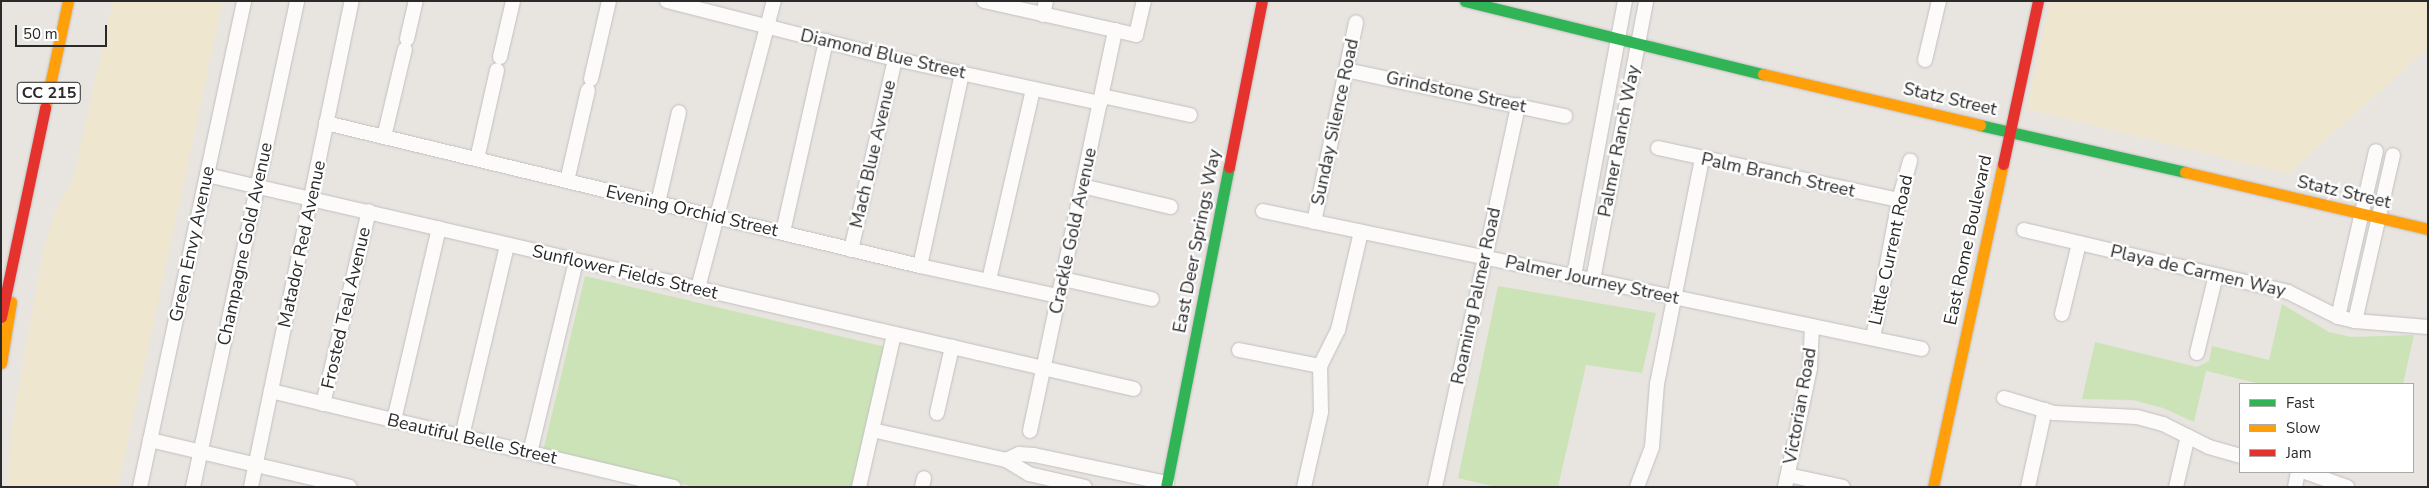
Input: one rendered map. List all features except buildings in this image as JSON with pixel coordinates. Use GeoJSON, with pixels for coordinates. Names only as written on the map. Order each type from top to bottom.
{"type":"FeatureCollection","features":[{"type":"Feature","properties":{"kind":"main road","name":"CC 215"},"geometry":{"type":"LineString","coordinates":[[1,317],[68,1]]}},
{"type":"Feature","properties":{"kind":"main road","name":"East Deer Springs Way"},"geometry":{"type":"LineString","coordinates":[[1166,485],[1262,1]]}},
{"type":"Feature","properties":{"kind":"main road","name":"Statz Street"},"geometry":{"type":"LineString","coordinates":[[1465,1],[1638,45],[2378,219],[2428,229]]}},
{"type":"Feature","properties":{"kind":"main road","name":"East Rome Boulevard"},"geometry":{"type":"LineString","coordinates":[[1933,487],[2038,1]]}},
{"type":"Feature","properties":{"kind":"main road"},"geometry":{"type":"LineString","coordinates":[[1,363],[30,185]]}},
{"type":"Feature","properties":{"kind":"street","name":"Green Envy Avenue"},"geometry":{"type":"LineString","coordinates":[[140,487],[244,1]]}},
{"type":"Feature","properties":{"kind":"street","name":"Champagne Gold Avenue"},"geometry":{"type":"LineString","coordinates":[[193,487],[297,1]]}},
{"type":"Feature","properties":{"kind":"street","name":"Matador Red Avenue"},"geometry":{"type":"LineString","coordinates":[[251,487],[352,1]]}},
{"type":"Feature","properties":{"kind":"street"},"geometry":{"type":"LineString","coordinates":[[384,137],[416,1]]}},
{"type":"Feature","properties":{"kind":"street"},"geometry":{"type":"LineString","coordinates":[[477,160],[513,1]]}},
{"type":"Feature","properties":{"kind":"street"},"geometry":{"type":"LineString","coordinates":[[567,181],[609,1]]}},
{"type":"Feature","properties":{"kind":"street","name":"Diamond Blue Street"},"geometry":{"type":"LineString","coordinates":[[667,1],[895,59],[1033,89],[1190,115]]}},
{"type":"Feature","properties":{"kind":"street"},"geometry":{"type":"LineString","coordinates":[[698,288],[774,1]]}},
{"type":"Feature","properties":{"kind":"street"},"geometry":{"type":"LineString","coordinates":[[984,1],[1044,8],[1136,35],[1144,1]]}},
{"type":"Feature","properties":{"kind":"street","name":"Palmer Ranch Way"},"geometry":{"type":"LineString","coordinates":[[1574,276],[1625,1]]}},
{"type":"Feature","properties":{"kind":"street","name":"Palmer Ranch Way"},"geometry":{"type":"LineString","coordinates":[[1593,280],[1646,1]]}},
{"type":"Feature","properties":{"kind":"street"},"geometry":{"type":"LineString","coordinates":[[1925,60],[1938,1]]}},
{"type":"Feature","properties":{"kind":"street","name":"Sunday Silence Road"},"geometry":{"type":"LineString","coordinates":[[1314,222],[1356,22]]}},
{"type":"Feature","properties":{"kind":"street","name":"Crackle Gold Avenue"},"geometry":{"type":"LineString","coordinates":[[1030,431],[1115,30]]}},
{"type":"Feature","properties":{"kind":"street"},"geometry":{"type":"LineString","coordinates":[[783,232],[826,41]]}},
{"type":"Feature","properties":{"kind":"street","name":"Mach Blue Avenue"},"geometry":{"type":"LineString","coordinates":[[851,250],[895,59]]}},
{"type":"Feature","properties":{"kind":"street","name":"Grindstone Street"},"geometry":{"type":"LineString","coordinates":[[1346,70],[1565,116]]}},
{"type":"Feature","properties":{"kind":"street"},"geometry":{"type":"LineString","coordinates":[[920,266],[962,73]]}},
{"type":"Feature","properties":{"kind":"street"},"geometry":{"type":"LineString","coordinates":[[989,280],[1033,89]]}},
{"type":"Feature","properties":{"kind":"street","name":"Roaming Palmer Road"},"geometry":{"type":"LineString","coordinates":[[1435,487],[1518,105]]}},
{"type":"Feature","properties":{"kind":"street"},"geometry":{"type":"LineString","coordinates":[[658,203],[679,112]]}},
{"type":"Feature","properties":{"kind":"street","name":"Evening Orchid Street"},"geometry":{"type":"LineString","coordinates":[[326,123],[783,232],[851,250],[1058,296]]}},
{"type":"Feature","properties":{"kind":"street","name":"Palm Branch Street"},"geometry":{"type":"LineString","coordinates":[[1658,148],[1899,200]]}},
{"type":"Feature","properties":{"kind":"street"},"geometry":{"type":"LineString","coordinates":[[2338,317],[2376,151]]}},
{"type":"Feature","properties":{"kind":"street"},"geometry":{"type":"LineString","coordinates":[[2355,321],[2393,155]]}},
{"type":"Feature","properties":{"kind":"street"},"geometry":{"type":"LineString","coordinates":[[1637,487],[1652,447],[1657,384],[1702,159]]}},
{"type":"Feature","properties":{"kind":"street","name":"Little Current Road"},"geometry":{"type":"LineString","coordinates":[[1873,338],[1899,200],[1910,161]]}},
{"type":"Feature","properties":{"kind":"street","name":"Sunflower Fields Street"},"geometry":{"type":"LineString","coordinates":[[208,175],[369,211],[507,246],[698,288],[1134,389]]}},
{"type":"Feature","properties":{"kind":"street"},"geometry":{"type":"LineString","coordinates":[[1082,186],[1171,206]]}},
{"type":"Feature","properties":{"kind":"street","name":"Frosted Teal Avenue"},"geometry":{"type":"LineString","coordinates":[[324,404],[369,211]]}},
{"type":"Feature","properties":{"kind":"street","name":"Palmer Journey Street"},"geometry":{"type":"LineString","coordinates":[[1263,212],[1922,349]]}},
{"type":"Feature","properties":{"kind":"street"},"geometry":{"type":"LineString","coordinates":[[394,420],[439,228]]}},
{"type":"Feature","properties":{"kind":"street","name":"Playa de Carmen Way"},"geometry":{"type":"LineString","coordinates":[[2024,230],[2288,292],[2338,317],[2355,321],[2428,327]]}},
{"type":"Feature","properties":{"kind":"street"},"geometry":{"type":"LineString","coordinates":[[1304,487],[1321,412],[1320,366],[1338,330],[1361,232]]}},
{"type":"Feature","properties":{"kind":"street"},"geometry":{"type":"LineString","coordinates":[[2062,314],[2079,243]]}},
{"type":"Feature","properties":{"kind":"street"},"geometry":{"type":"LineString","coordinates":[[462,436],[507,246]]}},
{"type":"Feature","properties":{"kind":"street"},"geometry":{"type":"LineString","coordinates":[[530,453],[576,261]]}},
{"type":"Feature","properties":{"kind":"street"},"geometry":{"type":"LineString","coordinates":[[2197,353],[2216,275]]}},
{"type":"Feature","properties":{"kind":"street"},"geometry":{"type":"LineString","coordinates":[[1063,279],[1152,298]]}},
{"type":"Feature","properties":{"kind":"street","name":"Victorian Road"},"geometry":{"type":"LineString","coordinates":[[1786,481],[1810,368],[1812,326]]}},
{"type":"Feature","properties":{"kind":"street"},"geometry":{"type":"LineString","coordinates":[[859,487],[894,334]]}},
{"type":"Feature","properties":{"kind":"street"},"geometry":{"type":"LineString","coordinates":[[937,413],[952,347]]}},
{"type":"Feature","properties":{"kind":"street"},"geometry":{"type":"LineString","coordinates":[[1238,350],[1320,366]]}},
{"type":"Feature","properties":{"kind":"street","name":"Beautiful Belle Street"},"geometry":{"type":"LineString","coordinates":[[271,391],[657,485],[674,487]]}},
{"type":"Feature","properties":{"kind":"street"},"geometry":{"type":"LineString","coordinates":[[2004,398],[2045,410],[2137,417],[2163,424],[2239,456]]}},
{"type":"Feature","properties":{"kind":"street"},"geometry":{"type":"LineString","coordinates":[[2028,487],[2045,410]]}},
{"type":"Feature","properties":{"kind":"street"},"geometry":{"type":"LineString","coordinates":[[872,430],[1006,460],[1026,474],[1085,487]]}},
{"type":"Feature","properties":{"kind":"street"},"geometry":{"type":"LineString","coordinates":[[2176,487],[2188,436]]}},
{"type":"Feature","properties":{"kind":"street"},"geometry":{"type":"LineString","coordinates":[[150,440],[201,451],[314,483],[350,487]]}},
{"type":"Feature","properties":{"kind":"street"},"geometry":{"type":"LineString","coordinates":[[1006,460],[1019,454],[1034,454],[1166,485]]}},
{"type":"Feature","properties":{"kind":"street"},"geometry":{"type":"LineString","coordinates":[[2295,487],[2298,473]]}},
{"type":"Feature","properties":{"kind":"street"},"geometry":{"type":"LineString","coordinates":[[2308,473],[2347,487]]}},
{"type":"Feature","properties":{"kind":"street"},"geometry":{"type":"LineString","coordinates":[[1786,481],[1843,487]]}},
{"type":"Feature","properties":{"kind":"green space"},"geometry":{"type":"Polygon","coordinates":[[[585,276],[886,347],[854,487],[695,487],[543,451],[585,276]]]}},
{"type":"Feature","properties":{"kind":"green space"},"geometry":{"type":"Polygon","coordinates":[[[1498,286],[1656,313],[1642,373],[1586,365],[1558,487],[1496,487],[1458,478],[1498,286]]]}},
{"type":"Feature","properties":{"kind":"green space"},"geometry":{"type":"Polygon","coordinates":[[[2282,304],[2329,332],[2351,337],[2414,335],[2403,383],[2257,383],[2206,371],[2194,422],[2163,408],[2133,400],[2082,399],[2095,342],[2197,367],[2209,361],[2212,346],[2269,360],[2282,304]]]}},
{"type":"Feature","properties":{"kind":"sand"},"geometry":{"type":"Polygon","coordinates":[[[113,1],[223,1],[118,487],[7,487],[12,425],[43,250],[54,214],[73,179],[113,1]]]}},
{"type":"Feature","properties":{"kind":"sand"},"geometry":{"type":"Polygon","coordinates":[[[2050,1],[2428,1],[2428,48],[2288,174],[2027,109],[2050,1]]]}},
{"type":"Feature","properties":{"kind":"traffic: fast"},"geometry":{"type":"LineString","coordinates":[[1465,1],[1763,74]]}},
{"type":"Feature","properties":{"kind":"traffic: fast"},"geometry":{"type":"LineString","coordinates":[[1980,125],[2185,172]]}},
{"type":"Feature","properties":{"kind":"traffic: fast"},"geometry":{"type":"LineString","coordinates":[[1166,487],[1229,167]]}},
{"type":"Feature","properties":{"kind":"traffic: slow"},"geometry":{"type":"LineString","coordinates":[[45,108],[68,1]]}},
{"type":"Feature","properties":{"kind":"traffic: slow"},"geometry":{"type":"LineString","coordinates":[[1763,74],[1980,125]]}},
{"type":"Feature","properties":{"kind":"traffic: slow"},"geometry":{"type":"LineString","coordinates":[[1933,487],[2003,164]]}},
{"type":"Feature","properties":{"kind":"traffic: slow"},"geometry":{"type":"LineString","coordinates":[[2185,172],[2428,229]]}},
{"type":"Feature","properties":{"kind":"traffic: slow"},"geometry":{"type":"LineString","coordinates":[[1,363],[11,302]]}},
{"type":"Feature","properties":{"kind":"traffic: jam"},"geometry":{"type":"LineString","coordinates":[[1229,167],[1262,1]]}},
{"type":"Feature","properties":{"kind":"traffic: jam"},"geometry":{"type":"LineString","coordinates":[[2003,164],[2038,1]]}},
{"type":"Feature","properties":{"kind":"traffic: jam"},"geometry":{"type":"LineString","coordinates":[[1,317],[45,108]]}}]}
